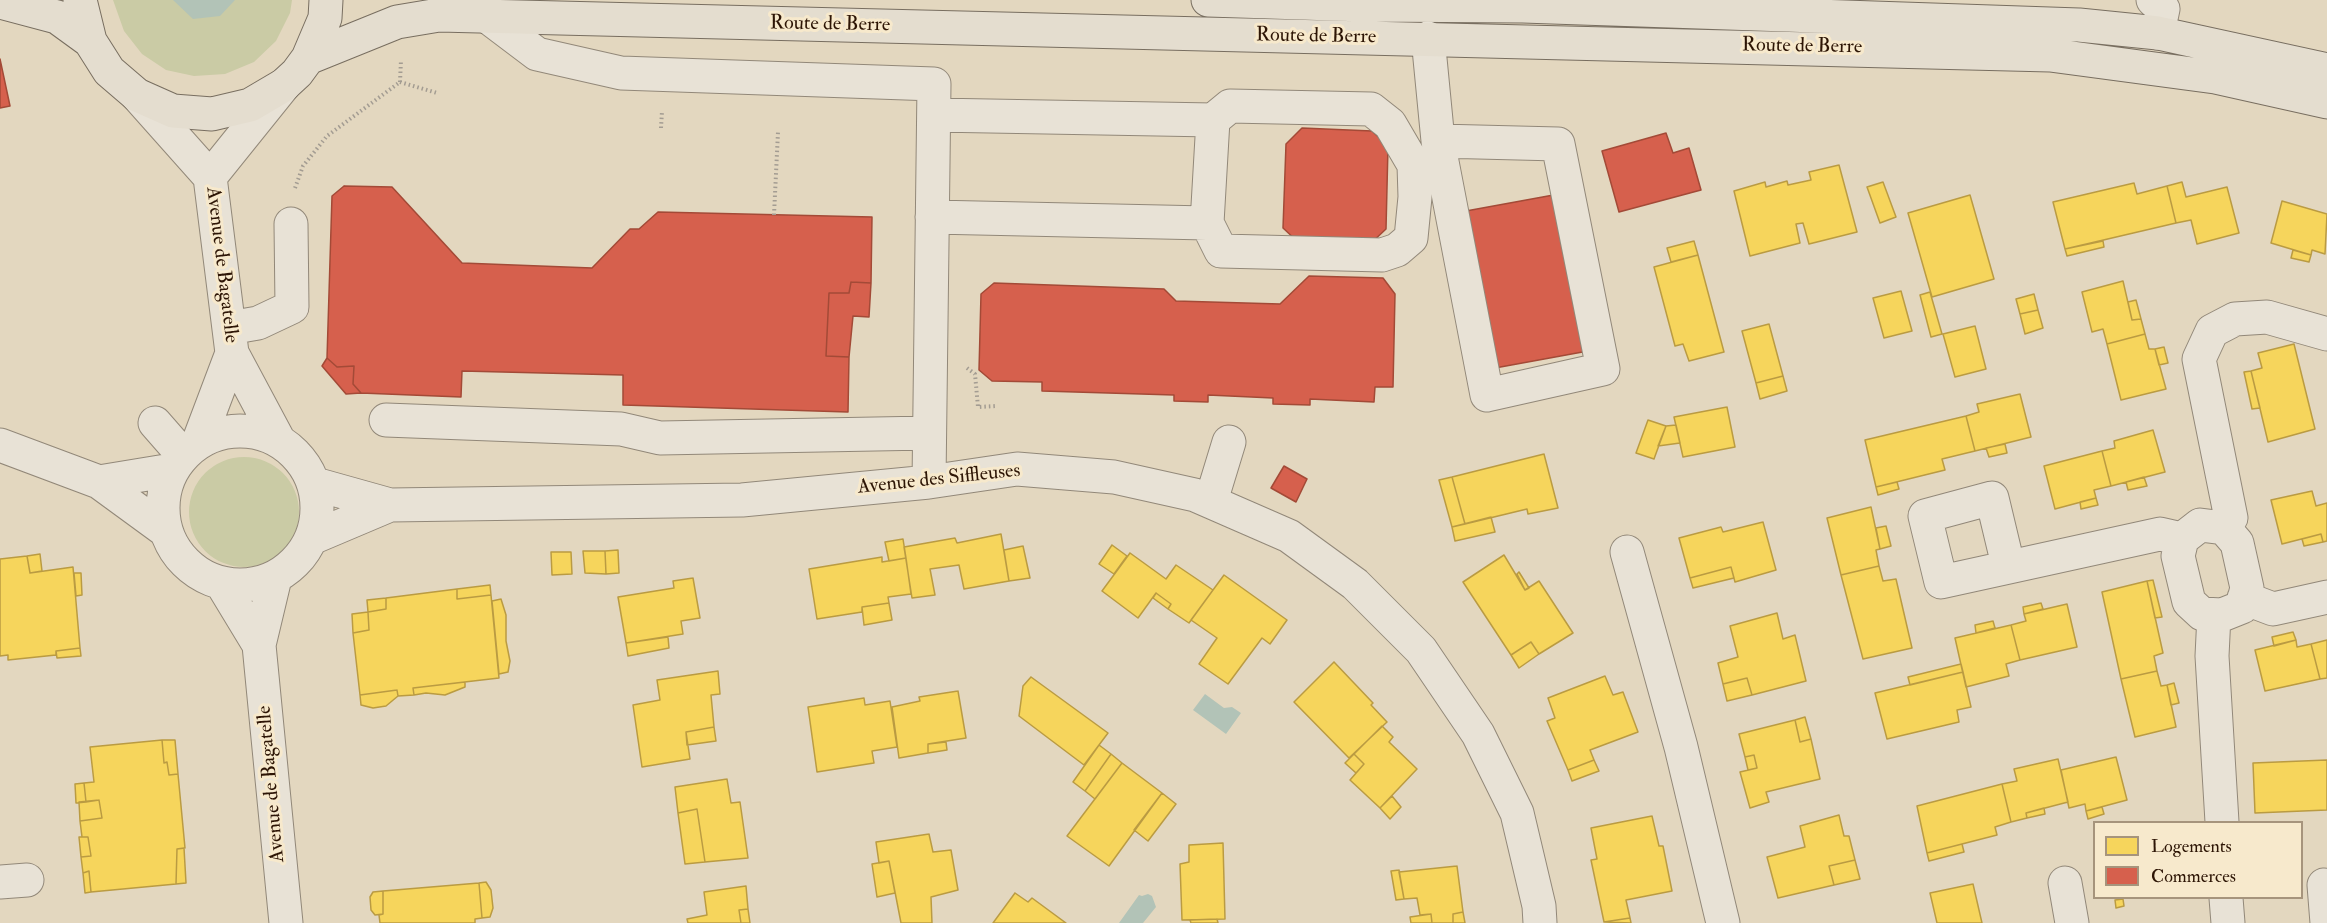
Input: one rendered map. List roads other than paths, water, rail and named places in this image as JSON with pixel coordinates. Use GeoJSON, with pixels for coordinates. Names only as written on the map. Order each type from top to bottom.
{"type":"FeatureCollection","features":[{"type":"Feature","properties":{"kind":"main road"},"geometry":{"type":"LineString","coordinates":[[80,0],[90,41],[110,71],[137,95],[173,111],[212,114],[250,105],[284,85],[308,58],[325,18],[326,0]]}},
{"type":"Feature","properties":{"kind":"main road","name":"Route de Berre"},"geometry":{"type":"LineString","coordinates":[[1208,0],[1364,5],[1521,3],[2079,25],[2158,33],[2327,70]]}},
{"type":"Feature","properties":{"kind":"main road"},"geometry":{"type":"LineString","coordinates":[[0,2],[57,17],[90,41]]}},
{"type":"Feature","properties":{"kind":"main road","name":"Route de Berre"},"geometry":{"type":"LineString","coordinates":[[308,58],[397,21],[439,15],[2050,55],[2215,77],[2327,102]]}},
{"type":"Feature","properties":{"kind":"street"},"geometry":{"type":"LineString","coordinates":[[2153,0],[2163,9],[2158,33]]}},
{"type":"Feature","properties":{"kind":"street"},"geometry":{"type":"LineString","coordinates":[[488,17],[537,54],[621,73],[934,84],[929,482]]}},
{"type":"Feature","properties":{"kind":"street"},"geometry":{"type":"LineString","coordinates":[[1428,38],[1438,141],[1487,395],[1603,369],[1558,144],[1438,141]]}},
{"type":"Feature","properties":{"kind":"street","name":"Avenue de Bagatelle"},"geometry":{"type":"LineString","coordinates":[[210,177],[284,85]]}},
{"type":"Feature","properties":{"kind":"street","name":"Avenue de Bagatelle"},"geometry":{"type":"LineString","coordinates":[[137,95],[210,177],[231,340],[279,441]]}},
{"type":"Feature","properties":{"kind":"street"},"geometry":{"type":"LineString","coordinates":[[934,115],[1213,120],[1230,106],[1371,109],[1390,124],[1414,165],[1415,197],[1411,238],[1397,250],[1382,255],[1221,251],[1207,223],[1213,120]]}},
{"type":"Feature","properties":{"kind":"street"},"geometry":{"type":"LineString","coordinates":[[932,217],[1207,223]]}},
{"type":"Feature","properties":{"kind":"street"},"geometry":{"type":"LineString","coordinates":[[231,340],[258,323],[292,307],[291,224]]}},
{"type":"Feature","properties":{"kind":"street"},"geometry":{"type":"LineString","coordinates":[[2224,528],[2231,518],[2199,359],[2212,331],[2235,319],[2267,317],[2327,334]]}},
{"type":"Feature","properties":{"kind":"street","name":"Avenue de Bagatelle"},"geometry":{"type":"LineString","coordinates":[[184,456],[231,340]]}},
{"type":"Feature","properties":{"kind":"street"},"geometry":{"type":"LineString","coordinates":[[386,420],[621,429],[660,438],[930,433]]}},
{"type":"Feature","properties":{"kind":"street"},"geometry":{"type":"LineString","coordinates":[[155,423],[184,456]]}},
{"type":"Feature","properties":{"kind":"street"},"geometry":{"type":"LineString","coordinates":[[99,482],[184,456],[217,434],[238,430],[260,433],[279,441],[307,467],[315,484],[318,512],[312,538],[303,554],[275,578],[249,585],[222,584],[198,573],[178,555],[166,531],[162,500],[184,456]]}},
{"type":"Feature","properties":{"kind":"street"},"geometry":{"type":"LineString","coordinates":[[1211,501],[1229,442]]}},
{"type":"Feature","properties":{"kind":"street"},"geometry":{"type":"LineString","coordinates":[[0,445],[99,482],[166,531]]}},
{"type":"Feature","properties":{"kind":"street","name":"Avenue des Siffleuses"},"geometry":{"type":"LineString","coordinates":[[315,484],[390,505],[742,500],[929,482],[1017,470],[1114,477],[1195,495],[1289,536],[1355,584],[1421,650],[1478,734],[1517,813],[1539,906],[1540,923]]}},
{"type":"Feature","properties":{"kind":"street","name":"Avenue des Siffleuses"},"geometry":{"type":"LineString","coordinates":[[312,538],[390,505]]}},
{"type":"Feature","properties":{"kind":"street"},"geometry":{"type":"LineString","coordinates":[[2200,525],[2224,528],[2236,543],[2247,588],[2242,607],[2222,615],[2202,614],[2189,602],[2178,556],[2182,539],[2200,525]]}},
{"type":"Feature","properties":{"kind":"street"},"geometry":{"type":"LineString","coordinates":[[2008,565],[2160,534],[2182,539]]}},
{"type":"Feature","properties":{"kind":"street"},"geometry":{"type":"LineString","coordinates":[[1627,552],[1681,747],[1723,923]]}},
{"type":"Feature","properties":{"kind":"street","name":"Avenue de Bagatelle"},"geometry":{"type":"LineString","coordinates":[[275,578],[259,645],[286,923]]}},
{"type":"Feature","properties":{"kind":"street","name":"Avenue de Bagatelle"},"geometry":{"type":"LineString","coordinates":[[222,584],[259,645]]}},
{"type":"Feature","properties":{"kind":"street"},"geometry":{"type":"LineString","coordinates":[[2244,598],[2273,609],[2327,597]]}},
{"type":"Feature","properties":{"kind":"street"},"geometry":{"type":"LineString","coordinates":[[2214,615],[2212,656],[2222,821]]}},
{"type":"Feature","properties":{"kind":"street"},"geometry":{"type":"LineString","coordinates":[[2065,882],[2072,923]]}},
{"type":"Feature","properties":{"kind":"street"},"geometry":{"type":"LineString","coordinates":[[2317,885],[2327,923]]}},
{"type":"Feature","properties":{"kind":"street"},"geometry":{"type":"LineString","coordinates":[[2226,899],[2228,923]]}}]}
